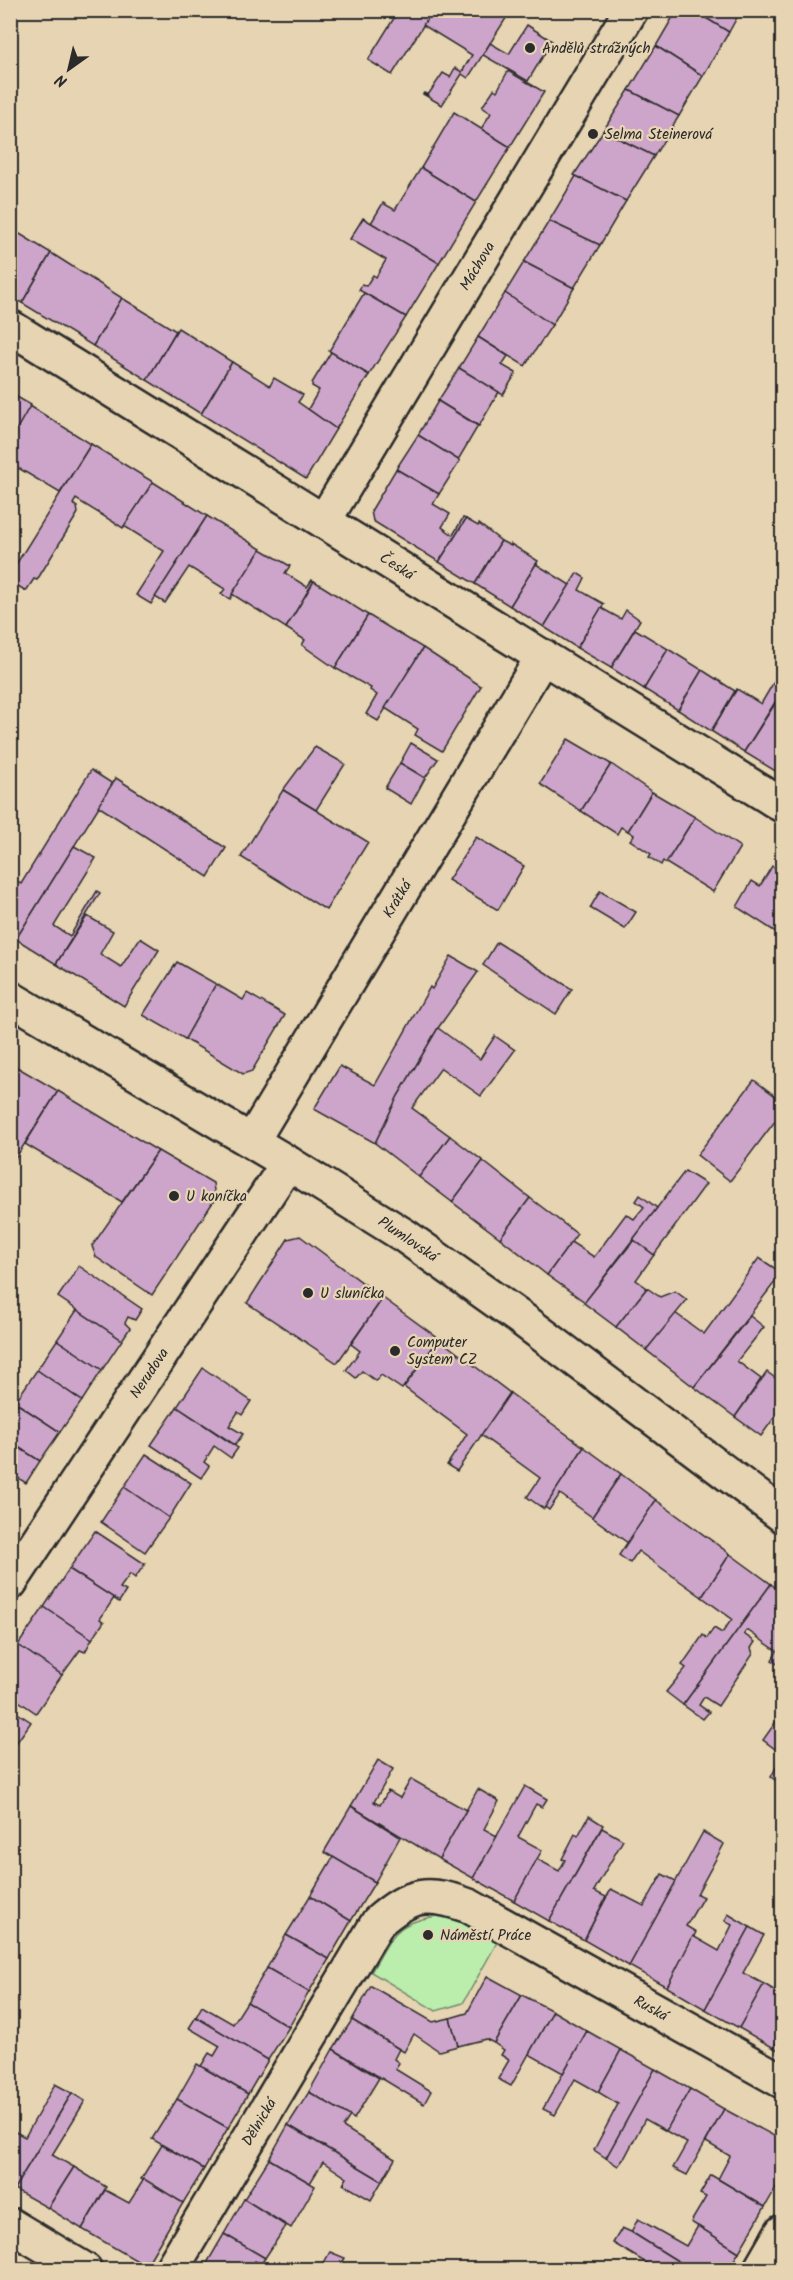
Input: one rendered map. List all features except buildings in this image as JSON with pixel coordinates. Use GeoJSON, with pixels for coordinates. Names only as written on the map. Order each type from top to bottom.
{"type":"FeatureCollection","features":[{"type":"Feature","properties":{"kind":"street","name":"Máchova"},"geometry":{"type":"LineString","coordinates":[[324,521],[631,10]]}},
{"type":"Feature","properties":{"kind":"street","name":"Česká"},"geometry":{"type":"LineString","coordinates":[[10,327],[783,805]]}},
{"type":"Feature","properties":{"kind":"street","name":"Krátká"},"geometry":{"type":"LineString","coordinates":[[252,1141],[543,656]]}},
{"type":"Feature","properties":{"kind":"street","name":"Plumlovská"},"geometry":{"type":"LineString","coordinates":[[10,998],[252,1141],[405,1236],[464,1277],[783,1515]]}},
{"type":"Feature","properties":{"kind":"street","name":"Nerudova"},"geometry":{"type":"LineString","coordinates":[[10,1583],[288,1163]]}},
{"type":"Feature","properties":{"kind":"street","name":"Ruská"},"geometry":{"type":"LineString","coordinates":[[348,1975],[378,1922],[397,1906],[415,1898],[444,1897],[469,1906],[783,2080]]}},
{"type":"Feature","properties":{"kind":"street","name":"Dělnická"},"geometry":{"type":"LineString","coordinates":[[171,2270],[348,1975]]}},
{"type":"Feature","properties":{"kind":"street"},"geometry":{"type":"LineString","coordinates":[[10,2225],[85,2270]]}},
{"type":"Feature","properties":{"kind":"street"},"geometry":{"type":"LineString","coordinates":[[760,2270],[783,2232]]}},
{"type":"Feature","properties":{"kind":"green space"},"geometry":{"type":"Polygon","coordinates":[[[442,1915],[456,1917],[500,1937],[463,2003],[436,2011],[371,1972],[391,1938],[404,1926],[442,1915]]]}},
{"type":"Feature","properties":{"kind":"place","name":"Andělů strážných"},"geometry":{"type":"Point","coordinates":[530,48]}},
{"type":"Feature","properties":{"kind":"place","name":"Selma Steinerová"},"geometry":{"type":"Point","coordinates":[593,134]}},
{"type":"Feature","properties":{"kind":"place","name":"U koníčka"},"geometry":{"type":"Point","coordinates":[174,1196]}},
{"type":"Feature","properties":{"kind":"place","name":"U sluníčka"},"geometry":{"type":"Point","coordinates":[308,1293]}},
{"type":"Feature","properties":{"kind":"place","name":"Computer System CZ"},"geometry":{"type":"Point","coordinates":[395,1351]}},
{"type":"Feature","properties":{"kind":"place","name":"Náměstí Práce"},"geometry":{"type":"Point","coordinates":[428,1935]}}]}
